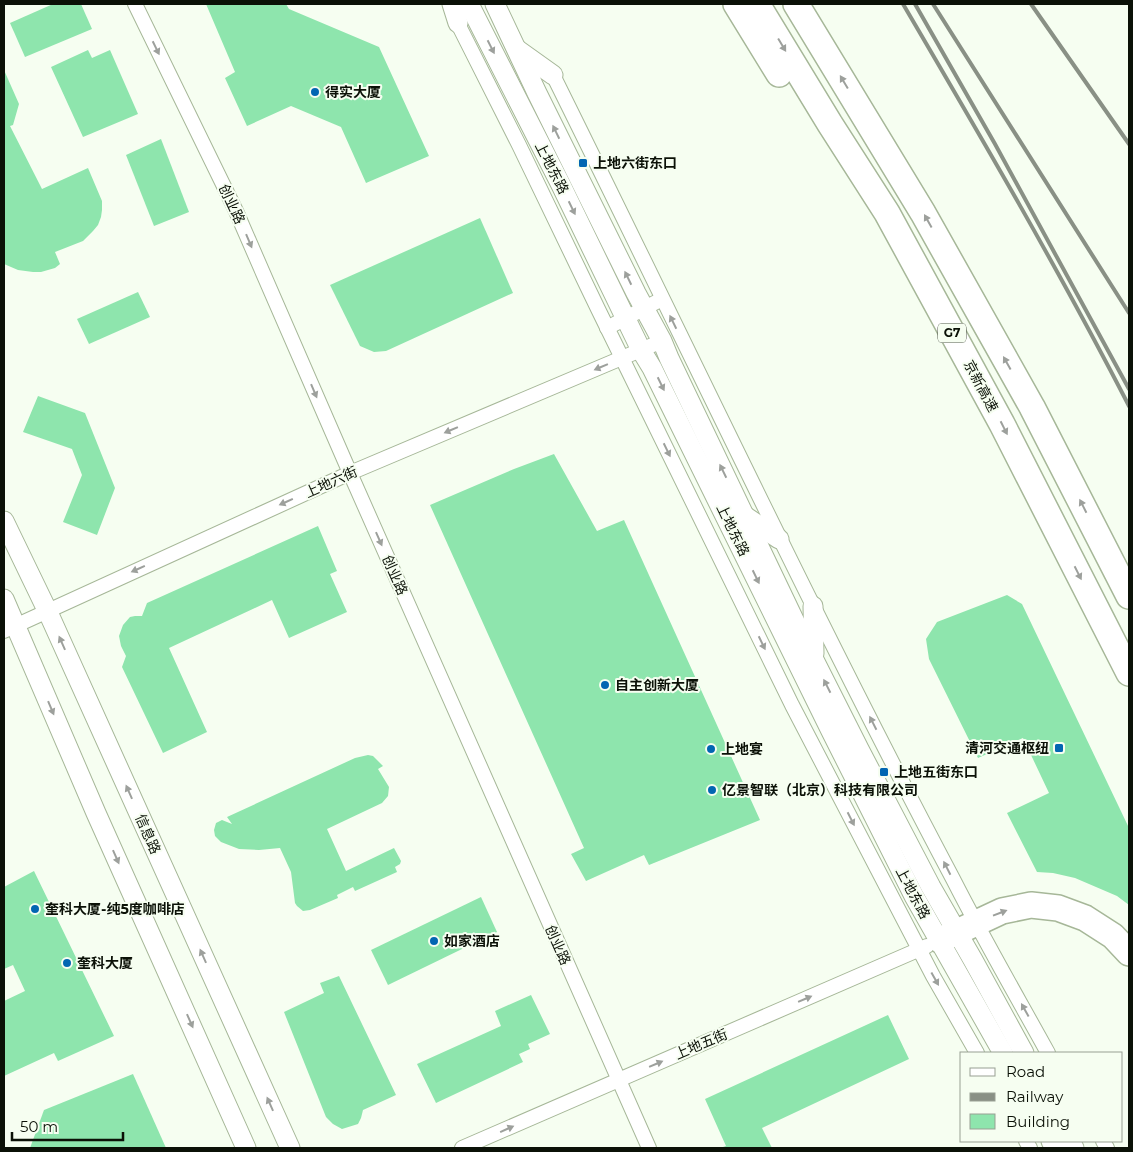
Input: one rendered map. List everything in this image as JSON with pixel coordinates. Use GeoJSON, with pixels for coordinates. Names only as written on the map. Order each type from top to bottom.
{"type":"FeatureCollection","features":[{"type":"Feature","properties":{"kind":"highway"},"geometry":{"type":"LineString","coordinates":[[736,4],[823,145],[944,319]]}},
{"type":"Feature","properties":{"kind":"highway","name":"京新高速"},"geometry":{"type":"LineString","coordinates":[[757,4],[887,213],[1002,424],[1129,673]]}},
{"type":"Feature","properties":{"kind":"highway","name":"G7"},"geometry":{"type":"LineString","coordinates":[[796,4],[923,213],[980,314],[1032,407],[1129,596]]}},
{"type":"Feature","properties":{"kind":"highway"},"geometry":{"type":"LineString","coordinates":[[948,936],[1002,911],[1031,905],[1058,908],[1086,918],[1113,936],[1129,954]]}},
{"type":"Feature","properties":{"kind":"main road"},"geometry":{"type":"LineString","coordinates":[[452,4],[458,23]]}},
{"type":"Feature","properties":{"kind":"main road","name":"上地东路"},"geometry":{"type":"LineString","coordinates":[[469,4],[561,185],[625,318],[652,368],[914,896],[948,936],[1023,1052]]}},
{"type":"Feature","properties":{"kind":"main road","name":"上地东路"},"geometry":{"type":"LineString","coordinates":[[495,4],[541,102],[662,341],[814,660],[931,887],[948,936],[1003,1052]]}},
{"type":"Feature","properties":{"kind":"main road"},"geometry":{"type":"LineString","coordinates":[[517,50],[553,75]]}},
{"type":"Feature","properties":{"kind":"main road"},"geometry":{"type":"LineString","coordinates":[[744,515],[779,538]]}},
{"type":"Feature","properties":{"kind":"main road","name":"信息路"},"geometry":{"type":"LineString","coordinates":[[4,521],[47,610],[290,1148]]}},
{"type":"Feature","properties":{"kind":"main road"},"geometry":{"type":"LineString","coordinates":[[4,599],[10,628],[96,813],[246,1148]]}},
{"type":"Feature","properties":{"kind":"main road"},"geometry":{"type":"LineString","coordinates":[[813,606],[814,660]]}},
{"type":"Feature","properties":{"kind":"street","name":"创业路"},"geometry":{"type":"LineString","coordinates":[[135,4],[236,211],[649,1148]]}},
{"type":"Feature","properties":{"kind":"street"},"geometry":{"type":"LineString","coordinates":[[447,4],[519,145],[792,705],[948,936],[1047,1052]]}},
{"type":"Feature","properties":{"kind":"street"},"geometry":{"type":"LineString","coordinates":[[553,75],[779,538],[948,872],[948,936],[977,1052]]}},
{"type":"Feature","properties":{"kind":"street"},"geometry":{"type":"LineString","coordinates":[[607,328],[662,299]]}},
{"type":"Feature","properties":{"kind":"street","name":"上地六街"},"geometry":{"type":"LineString","coordinates":[[10,628],[350,473],[662,341]]}},
{"type":"Feature","properties":{"kind":"street","name":"上地五街"},"geometry":{"type":"LineString","coordinates":[[462,1148],[948,936]]}},
{"type":"Feature","properties":{"kind":"building"},"geometry":{"type":"Polygon","coordinates":[[[53,4],[81,4],[92,29],[25,57],[10,23],[53,4]]]}},
{"type":"Feature","properties":{"kind":"building","name":"得实大厦"},"geometry":{"type":"Polygon","coordinates":[[[206,4],[286,4],[289,9],[379,47],[429,156],[366,183],[341,127],[291,106],[247,126],[225,78],[235,72],[206,4]]]}},
{"type":"Feature","properties":{"kind":"building"},"geometry":{"type":"Polygon","coordinates":[[[88,50],[92,58],[110,50],[138,114],[83,137],[51,67],[88,50]]]}},
{"type":"Feature","properties":{"kind":"building"},"geometry":{"type":"Polygon","coordinates":[[[4,70],[19,104],[13,125],[10,126],[42,189],[88,168],[102,201],[101,217],[93,231],[83,241],[55,252],[60,264],[55,268],[41,272],[18,270],[4,264],[4,70]]]}},
{"type":"Feature","properties":{"kind":"building"},"geometry":{"type":"Polygon","coordinates":[[[161,139],[189,212],[154,226],[126,155],[161,139]]]}},
{"type":"Feature","properties":{"kind":"building"},"geometry":{"type":"Polygon","coordinates":[[[480,218],[513,293],[386,351],[374,352],[360,346],[330,285],[480,218]]]}},
{"type":"Feature","properties":{"kind":"building"},"geometry":{"type":"Polygon","coordinates":[[[138,292],[150,317],[89,344],[77,319],[138,292]]]}},
{"type":"Feature","properties":{"kind":"building"},"geometry":{"type":"Polygon","coordinates":[[[38,396],[85,413],[115,488],[97,535],[63,522],[82,475],[72,449],[23,432],[38,396]]]}},
{"type":"Feature","properties":{"kind":"building","name":"自主创新大厦"},"geometry":{"type":"Polygon","coordinates":[[[554,454],[597,531],[624,520],[760,820],[649,865],[644,855],[586,881],[571,854],[584,848],[430,505],[554,454]]]}},
{"type":"Feature","properties":{"kind":"building"},"geometry":{"type":"Polygon","coordinates":[[[318,526],[337,571],[330,574],[347,612],[289,638],[272,600],[169,648],[207,732],[163,753],[122,667],[126,656],[119,636],[123,625],[130,617],[142,616],[147,603],[318,526]]]}},
{"type":"Feature","properties":{"kind":"building","name":"清河交通枢纽"},"geometry":{"type":"Polygon","coordinates":[[[1007,595],[1022,604],[1129,828],[1129,905],[1117,896],[1075,878],[1053,873],[1037,872],[1007,813],[1049,793],[1023,738],[978,758],[929,659],[926,639],[937,622],[1007,595]]]}},
{"type":"Feature","properties":{"kind":"building"},"geometry":{"type":"Polygon","coordinates":[[[368,755],[373,756],[383,766],[378,769],[389,787],[388,796],[382,803],[327,829],[346,871],[394,848],[401,861],[395,867],[397,872],[355,891],[353,887],[337,895],[338,898],[303,911],[295,903],[291,872],[280,848],[239,849],[221,842],[215,836],[216,823],[222,820],[232,824],[227,817],[355,758],[368,755]]]}},
{"type":"Feature","properties":{"kind":"building"},"geometry":{"type":"Polygon","coordinates":[[[34,871],[114,1036],[58,1061],[54,1053],[4,1076],[4,1001],[25,991],[13,965],[4,969],[4,887],[34,871]]]}},
{"type":"Feature","properties":{"kind":"building","name":"如家酒店"},"geometry":{"type":"Polygon","coordinates":[[[481,897],[497,932],[388,985],[371,950],[481,897]]]}},
{"type":"Feature","properties":{"kind":"building"},"geometry":{"type":"Polygon","coordinates":[[[339,976],[396,1095],[363,1110],[358,1124],[342,1129],[326,1117],[284,1012],[324,993],[320,983],[339,976]]]}},
{"type":"Feature","properties":{"kind":"building"},"geometry":{"type":"Polygon","coordinates":[[[531,995],[550,1034],[528,1044],[530,1049],[519,1054],[523,1062],[436,1103],[417,1064],[501,1026],[495,1011],[531,995]]]}},
{"type":"Feature","properties":{"kind":"building"},"geometry":{"type":"Polygon","coordinates":[[[888,1015],[909,1059],[762,1128],[772,1148],[720,1148],[726,1146],[705,1099],[888,1015]]]}},
{"type":"Feature","properties":{"kind":"building"},"geometry":{"type":"Polygon","coordinates":[[[133,1074],[166,1148],[30,1148],[44,1110],[133,1074]]]}},
{"type":"Feature","properties":{"kind":"railway"},"geometry":{"type":"LineString","coordinates":[[903,4],[1047,254],[1129,406]]}},
{"type":"Feature","properties":{"kind":"railway"},"geometry":{"type":"LineString","coordinates":[[915,4],[995,144],[1129,389]]}},
{"type":"Feature","properties":{"kind":"railway"},"geometry":{"type":"LineString","coordinates":[[933,4],[1129,313]]}},
{"type":"Feature","properties":{"kind":"railway"},"geometry":{"type":"LineString","coordinates":[[1031,4],[1129,144]]}},
{"type":"Feature","properties":{"kind":"place","name":"得实大厦"},"geometry":{"type":"Point","coordinates":[315,92]}},
{"type":"Feature","properties":{"kind":"place","name":"上地六街东口"},"geometry":{"type":"Point","coordinates":[583,163]}},
{"type":"Feature","properties":{"kind":"place","name":"自主创新大厦"},"geometry":{"type":"Point","coordinates":[605,685]}},
{"type":"Feature","properties":{"kind":"place","name":"清河交通枢纽"},"geometry":{"type":"Point","coordinates":[1059,748]}},
{"type":"Feature","properties":{"kind":"place","name":"上地宴"},"geometry":{"type":"Point","coordinates":[711,749]}},
{"type":"Feature","properties":{"kind":"place","name":"上地五街东口"},"geometry":{"type":"Point","coordinates":[884,772]}},
{"type":"Feature","properties":{"kind":"place","name":"亿景智联（北京）科技有限公司"},"geometry":{"type":"Point","coordinates":[712,790]}},
{"type":"Feature","properties":{"kind":"place","name":"奎科大厦-纯5度咖啡店"},"geometry":{"type":"Point","coordinates":[35,909]}},
{"type":"Feature","properties":{"kind":"place","name":"如家酒店"},"geometry":{"type":"Point","coordinates":[434,941]}},
{"type":"Feature","properties":{"kind":"place","name":"奎科大厦"},"geometry":{"type":"Point","coordinates":[67,963]}}]}
